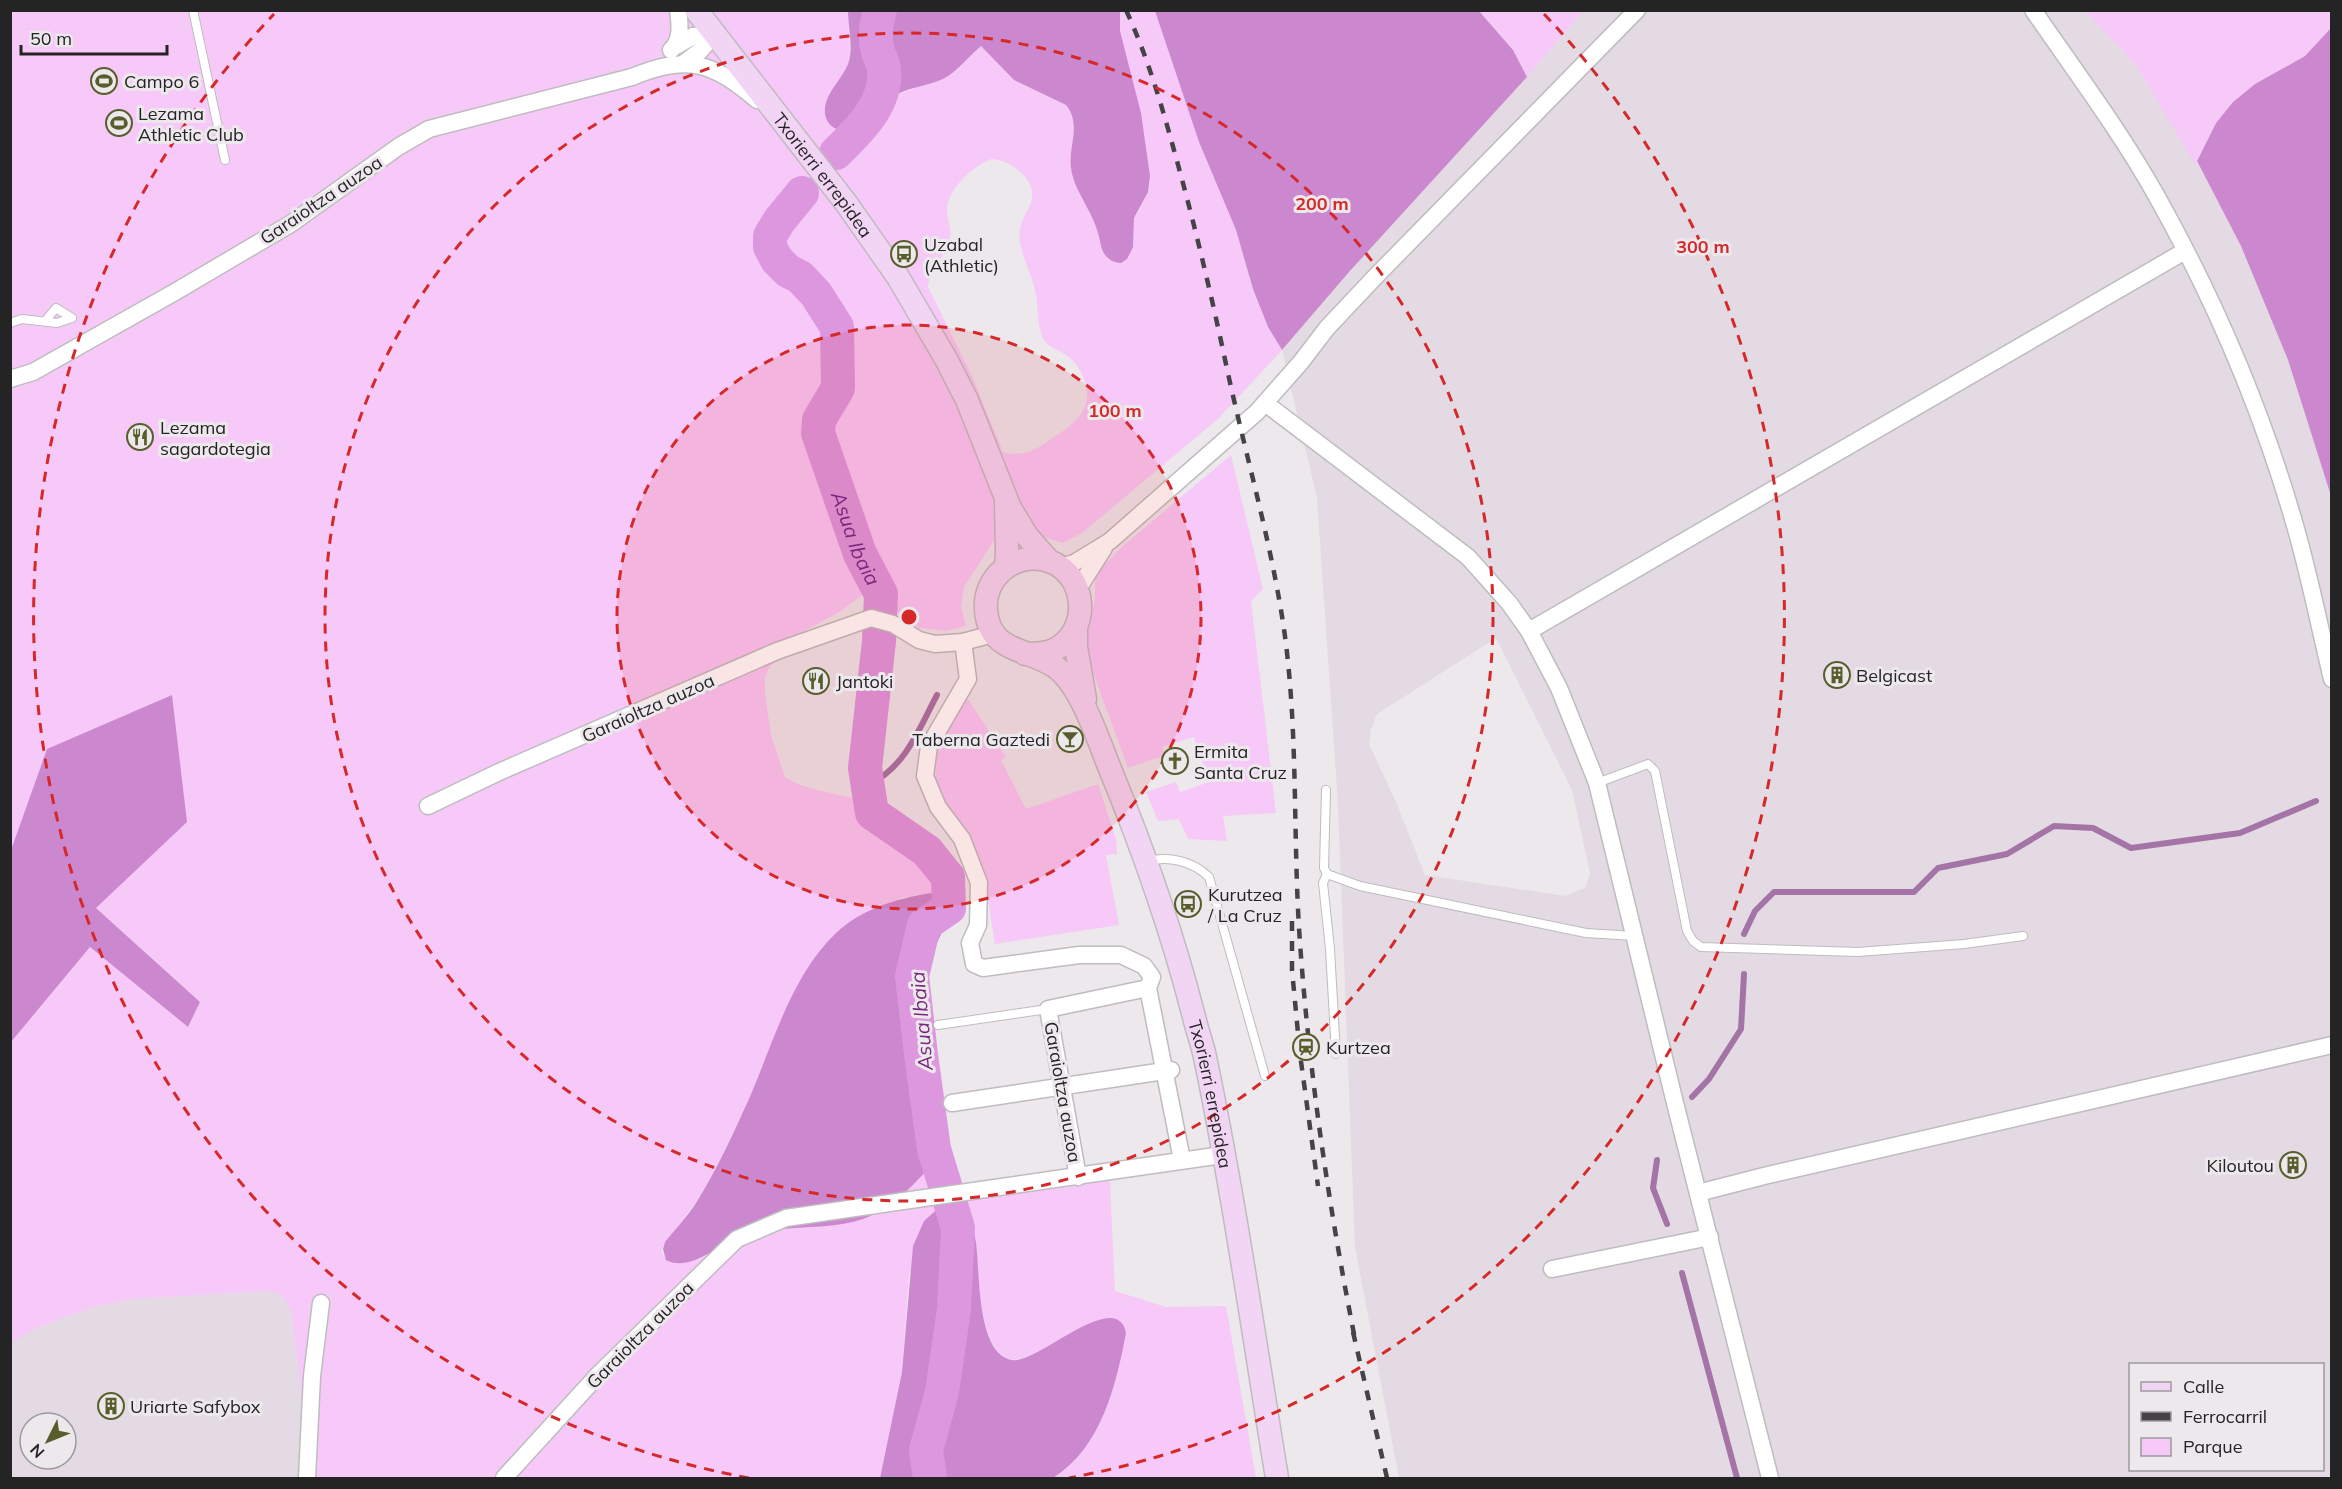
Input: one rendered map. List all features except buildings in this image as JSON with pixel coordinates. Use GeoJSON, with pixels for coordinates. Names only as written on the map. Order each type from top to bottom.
{"type":"FeatureCollection","features":[{"type":"Feature","properties":{"kind":"street"},"geometry":{"type":"LineString","coordinates":[[676,46],[680,27],[678,10]]}},
{"type":"Feature","properties":{"kind":"street","name":"Txorierri errepidea"},"geometry":{"type":"LineString","coordinates":[[696,10],[878,248],[920,312],[967,400],[1010,508],[1027,536],[1055,564],[1071,576],[1078,589],[1081,602],[1076,630],[1076,647],[1083,695],[1092,727]]}},
{"type":"Feature","properties":{"kind":"street"},"geometry":{"type":"LineString","coordinates":[[1182,1160],[1168,1070],[1148,988],[1152,977],[1144,966],[1121,955],[1079,955],[983,968],[974,964],[970,943],[978,925],[979,884],[962,839],[938,807],[925,776],[929,746],[968,679],[963,642],[993,634],[985,609],[987,593],[994,578],[1006,567],[1019,560],[1034,558],[1055,564],[1074,563],[1110,541],[1265,404],[1327,328],[1367,285],[1637,10]]}},
{"type":"Feature","properties":{"kind":"street"},"geometry":{"type":"LineString","coordinates":[[2033,10],[2115,129],[2156,194],[2218,317],[2269,443],[2296,530],[2331,679]]}},
{"type":"Feature","properties":{"kind":"street"},"geometry":{"type":"LineString","coordinates":[[651,69],[676,46],[693,36],[715,34]]}},
{"type":"Feature","properties":{"kind":"street"},"geometry":{"type":"LineString","coordinates":[[684,63],[700,51],[715,34]]}},
{"type":"Feature","properties":{"kind":"street"},"geometry":{"type":"LineString","coordinates":[[651,69],[693,63],[718,72],[743,88],[786,125]]}},
{"type":"Feature","properties":{"kind":"street","name":"Garaioltza auzoa"},"geometry":{"type":"LineString","coordinates":[[10,379],[33,372],[273,234],[398,147],[429,129],[632,77],[651,69]]}},
{"type":"Feature","properties":{"kind":"street"},"geometry":{"type":"LineString","coordinates":[[1528,630],[2186,251]]}},
{"type":"Feature","properties":{"kind":"street"},"geometry":{"type":"LineString","coordinates":[[1265,404],[1468,557],[1509,603],[1528,630],[1559,688],[1597,783],[1770,1479]]}},
{"type":"Feature","properties":{"kind":"street","name":"Txorierri errepidea"},"geometry":{"type":"LineString","coordinates":[[999,477],[1007,506],[1006,567]]}},
{"type":"Feature","properties":{"kind":"street"},"geometry":{"type":"LineString","coordinates":[[1078,589],[1087,572],[1110,541]]}},
{"type":"Feature","properties":{"kind":"street","name":"Garaioltza auzoa"},"geometry":{"type":"LineString","coordinates":[[428,806],[499,772],[777,651],[871,618],[893,624],[919,640],[935,644],[963,642]]}},
{"type":"Feature","properties":{"kind":"street"},"geometry":{"type":"LineString","coordinates":[[1025,654],[1040,654],[1054,650],[1076,630]]}},
{"type":"Feature","properties":{"kind":"street","name":"Txorierri errepidea"},"geometry":{"type":"LineString","coordinates":[[993,634],[1011,649],[1056,668],[1076,693],[1092,727],[1144,861],[1182,968],[1205,1054],[1277,1479]]}},
{"type":"Feature","properties":{"kind":"street","name":"Garaioltza auzoa"},"geometry":{"type":"LineString","coordinates":[[1078,1177],[1048,1009],[1148,988]]}},
{"type":"Feature","properties":{"kind":"street"},"geometry":{"type":"LineString","coordinates":[[1698,1193],[2331,1045]]}},
{"type":"Feature","properties":{"kind":"street"},"geometry":{"type":"LineString","coordinates":[[952,1103],[1168,1070]]}},
{"type":"Feature","properties":{"kind":"street","name":"Garaioltza auzoa"},"geometry":{"type":"LineString","coordinates":[[504,1479],[598,1375],[737,1239],[786,1218],[1222,1155]]}},
{"type":"Feature","properties":{"kind":"street"},"geometry":{"type":"LineString","coordinates":[[1552,1269],[1710,1237]]}},
{"type":"Feature","properties":{"kind":"street"},"geometry":{"type":"LineString","coordinates":[[307,1479],[312,1376],[321,1303]]}},
{"type":"Feature","properties":{"kind":"lane"},"geometry":{"type":"LineString","coordinates":[[194,10],[225,160]]}},
{"type":"Feature","properties":{"kind":"lane"},"geometry":{"type":"LineString","coordinates":[[10,323],[22,319],[57,323],[72,318],[56,308],[46,320]]}},
{"type":"Feature","properties":{"kind":"lane"},"geometry":{"type":"LineString","coordinates":[[1597,783],[1648,764],[1655,771],[1687,932],[1701,947],[1858,952],[1964,944],[2023,936]]}},
{"type":"Feature","properties":{"kind":"lane"},"geometry":{"type":"LineString","coordinates":[[1326,790],[1324,868],[1328,874],[1360,886],[1575,931],[1634,936]]}},
{"type":"Feature","properties":{"kind":"lane"},"geometry":{"type":"LineString","coordinates":[[1144,861],[1162,858],[1185,862],[1198,867],[1209,877],[1265,1076]]}},
{"type":"Feature","properties":{"kind":"lane"},"geometry":{"type":"LineString","coordinates":[[1328,874],[1323,883],[1330,949],[1336,1054]]}},
{"type":"Feature","properties":{"kind":"lane"},"geometry":{"type":"LineString","coordinates":[[938,1025],[1048,1009]]}},
{"type":"Feature","properties":{"kind":"shaded area"},"geometry":{"type":"Polygon","coordinates":[[[848,11],[1120,11],[1120,31],[1141,113],[1150,176],[1148,192],[1134,218],[1133,247],[1127,259],[1119,263],[1110,260],[1105,255],[1095,225],[1076,185],[1071,168],[1073,120],[1066,105],[1014,80],[981,46],[948,76],[896,95],[852,128],[839,130],[831,126],[826,119],[825,106],[849,61],[848,11]]]}},
{"type":"Feature","properties":{"kind":"shaded area"},"geometry":{"type":"Polygon","coordinates":[[[1155,11],[1479,11],[1513,50],[1527,77],[1349,272],[1282,350],[1268,327],[1253,289],[1236,230],[1199,142],[1155,11]]]}},
{"type":"Feature","properties":{"kind":"shaded area"},"geometry":{"type":"Polygon","coordinates":[[[1583,11],[2085,11],[2136,65],[2195,163],[2197,161],[2241,246],[2288,360],[2331,496],[2331,1478],[1399,1478],[1355,1247],[1338,803],[1317,498],[1282,350],[1349,272],[1527,77],[1583,11]],[[1496,638],[1377,714],[1371,729],[1369,744],[1396,802],[1425,875],[1565,896],[1585,888],[1590,873],[1572,790],[1496,638]]]}},
{"type":"Feature","properties":{"kind":"shaded area"},"geometry":{"type":"Polygon","coordinates":[[[2331,28],[2331,496],[2288,360],[2241,246],[2197,161],[2216,123],[2233,102],[2255,84],[2305,56],[2331,28]]]}},
{"type":"Feature","properties":{"kind":"shaded area"},"geometry":{"type":"Polygon","coordinates":[[[172,695],[187,822],[96,908],[200,1002],[188,1027],[90,947],[11,1042],[11,850],[47,749],[172,695]]]}},
{"type":"Feature","properties":{"kind":"shaded area"},"geometry":{"type":"Polygon","coordinates":[[[930,893],[947,896],[944,928],[936,945],[918,970],[912,1013],[941,1155],[898,1198],[879,1212],[858,1221],[764,1232],[726,1244],[692,1261],[675,1263],[666,1260],[663,1249],[665,1242],[692,1208],[717,1166],[748,1101],[784,1012],[806,970],[836,933],[856,917],[904,898],[930,893]]]}},
{"type":"Feature","properties":{"kind":"shaded area"},"geometry":{"type":"Polygon","coordinates":[[[957,1196],[969,1218],[975,1237],[982,1309],[992,1343],[1000,1354],[1012,1360],[1023,1358],[1092,1322],[1108,1318],[1120,1321],[1126,1333],[1111,1394],[1095,1433],[1070,1465],[1053,1478],[880,1478],[902,1372],[913,1246],[924,1221],[943,1204],[957,1196]]]}},
{"type":"Feature","properties":{"kind":"shaded area"},"geometry":{"type":"Polygon","coordinates":[[[269,1291],[278,1293],[287,1300],[291,1311],[311,1478],[11,1478],[10,1343],[37,1328],[93,1307],[133,1299],[269,1291]]]}},
{"type":"Feature","properties":{"kind":"green space"},"geometry":{"type":"Polygon","coordinates":[[[10,11],[848,11],[850,57],[846,71],[829,95],[829,123],[838,130],[896,95],[944,78],[961,66],[981,45],[1014,80],[1066,105],[1071,113],[1074,128],[1071,167],[1078,191],[1097,228],[1104,255],[1133,247],[1134,218],[1140,209],[1126,61],[1120,31],[1120,11],[1155,11],[1199,142],[1236,230],[1253,289],[1268,327],[1282,350],[1218,419],[1082,533],[1063,543],[1004,525],[964,587],[961,607],[966,626],[946,631],[919,628],[886,604],[880,582],[841,611],[799,634],[769,668],[765,678],[771,735],[785,777],[797,784],[817,790],[866,801],[899,818],[914,830],[939,866],[947,896],[930,893],[901,898],[804,974],[714,1172],[695,1204],[665,1242],[662,1249],[663,1256],[699,1259],[731,1242],[757,1233],[781,1229],[904,1193],[941,1155],[955,1198],[909,1274],[902,1372],[880,1478],[311,1478],[291,1311],[283,1298],[269,1291],[133,1299],[93,1307],[37,1328],[11,1343],[11,1042],[90,947],[188,1027],[200,1002],[96,908],[186,822],[47,749],[11,850],[10,11]],[[991,159],[977,167],[952,193],[947,209],[950,237],[931,275],[928,287],[972,376],[1003,452],[1017,454],[1035,449],[1073,423],[1083,410],[1087,394],[1085,381],[1078,367],[1070,358],[1047,343],[1041,334],[1035,290],[1022,253],[1020,237],[1022,221],[1031,203],[1030,185],[1022,173],[991,159]]]}},
{"type":"Feature","properties":{"kind":"green space"},"geometry":{"type":"Polygon","coordinates":[[[1479,11],[1583,11],[1527,77],[1513,50],[1479,11]]]}},
{"type":"Feature","properties":{"kind":"green space"},"geometry":{"type":"Polygon","coordinates":[[[2085,11],[2331,11],[2331,28],[2305,56],[2255,84],[2233,102],[2216,123],[2195,164],[2136,65],[2085,11]]]}},
{"type":"Feature","properties":{"kind":"green space"},"geometry":{"type":"Polygon","coordinates":[[[1231,455],[1263,589],[1251,601],[1276,813],[1223,816],[1227,841],[1188,839],[1179,819],[1158,821],[1146,792],[1176,782],[1180,792],[1209,782],[1194,737],[1162,747],[1165,755],[1128,768],[1084,648],[1095,599],[1095,574],[1123,546],[1231,455]]]}},
{"type":"Feature","properties":{"kind":"green space"},"geometry":{"type":"Polygon","coordinates":[[[968,699],[1006,757],[1001,760],[1026,809],[1098,784],[1116,839],[1117,854],[1106,855],[1119,925],[995,944],[984,874],[936,789],[935,759],[946,724],[960,704],[968,699]]]}},
{"type":"Feature","properties":{"kind":"green space"},"geometry":{"type":"Polygon","coordinates":[[[1110,1181],[1115,1291],[1166,1307],[1226,1306],[1256,1478],[1053,1478],[1077,1458],[1104,1414],[1081,1328],[1032,1355],[1014,1359],[1001,1355],[986,1328],[957,1196],[975,1191],[1110,1181]]]}},
{"type":"Feature","properties":{"kind":"waterway","name":"Asua Ibaia"},"geometry":{"type":"LineString","coordinates":[[836,153],[862,126],[881,95],[884,68],[878,52],[876,36],[880,10]]}},
{"type":"Feature","properties":{"kind":"waterway","name":"Asua Ibaia"},"geometry":{"type":"LineString","coordinates":[[802,193],[770,236],[770,247],[777,260],[788,271],[800,277],[816,294],[837,327],[838,388],[819,420],[818,433],[860,554],[881,594],[879,641],[865,768],[872,813],[927,851],[948,877],[949,908],[924,925],[912,976],[934,1149],[958,1228],[954,1309],[942,1392],[926,1450],[930,1478]]}},
{"type":"Feature","properties":{"kind":"waterway"},"geometry":{"type":"LineString","coordinates":[[868,785],[881,778],[901,758],[917,734],[937,695]]}},
{"type":"Feature","properties":{"kind":"waterway"},"geometry":{"type":"LineString","coordinates":[[1744,934],[1755,911],[1774,892],[1914,892],[1938,868],[2007,854],[2054,826],[2093,828],[2131,848],[2240,833],[2316,801]]}},
{"type":"Feature","properties":{"kind":"waterway"},"geometry":{"type":"LineString","coordinates":[[1692,1097],[1709,1079],[1741,1029],[1744,974]]}},
{"type":"Feature","properties":{"kind":"waterway"},"geometry":{"type":"LineString","coordinates":[[1657,1160],[1653,1188],[1667,1224]]}},
{"type":"Feature","properties":{"kind":"waterway"},"geometry":{"type":"LineString","coordinates":[[1682,1273],[1737,1478]]}},
{"type":"Feature","properties":{"kind":"railway"},"geometry":{"type":"LineString","coordinates":[[1126,10],[1156,90],[1186,194],[1264,524],[1278,594],[1284,629],[1291,703],[1297,891],[1308,1031],[1328,1186],[1355,1339]]}},
{"type":"Feature","properties":{"kind":"railway"},"geometry":{"type":"LineString","coordinates":[[1292,921],[1292,970],[1300,1054],[1318,1186]]}},
{"type":"Feature","properties":{"kind":"railway"},"geometry":{"type":"LineString","coordinates":[[1353,1332],[1387,1478]]}},
{"type":"Feature","properties":{"kind":"place","name":"Campo 6"},"geometry":{"type":"Point","coordinates":[104,81]}},
{"type":"Feature","properties":{"kind":"place","name":"Lezama Athletic Club"},"geometry":{"type":"Point","coordinates":[119,123]}},
{"type":"Feature","properties":{"kind":"place","name":"Uzabal (Athletic)"},"geometry":{"type":"Point","coordinates":[904,254]}},
{"type":"Feature","properties":{"kind":"place","name":"Lezama sagardotegia"},"geometry":{"type":"Point","coordinates":[140,437]}},
{"type":"Feature","properties":{"kind":"place","name":"Belgicast"},"geometry":{"type":"Point","coordinates":[1837,675]}},
{"type":"Feature","properties":{"kind":"place","name":"Jantoki"},"geometry":{"type":"Point","coordinates":[816,681]}},
{"type":"Feature","properties":{"kind":"place","name":"Taberna Gaztedi"},"geometry":{"type":"Point","coordinates":[1070,739]}},
{"type":"Feature","properties":{"kind":"place","name":"Ermita Santa Cruz"},"geometry":{"type":"Point","coordinates":[1175,761]}},
{"type":"Feature","properties":{"kind":"place","name":"Kurutzea / La Cruz"},"geometry":{"type":"Point","coordinates":[1188,904]}},
{"type":"Feature","properties":{"kind":"place","name":"Kurtzea"},"geometry":{"type":"Point","coordinates":[1306,1047]}},
{"type":"Feature","properties":{"kind":"place","name":"Kiloutou"},"geometry":{"type":"Point","coordinates":[2293,1165]}},
{"type":"Feature","properties":{"kind":"place","name":"Uriarte Safybox"},"geometry":{"type":"Point","coordinates":[111,1406]}}]}
